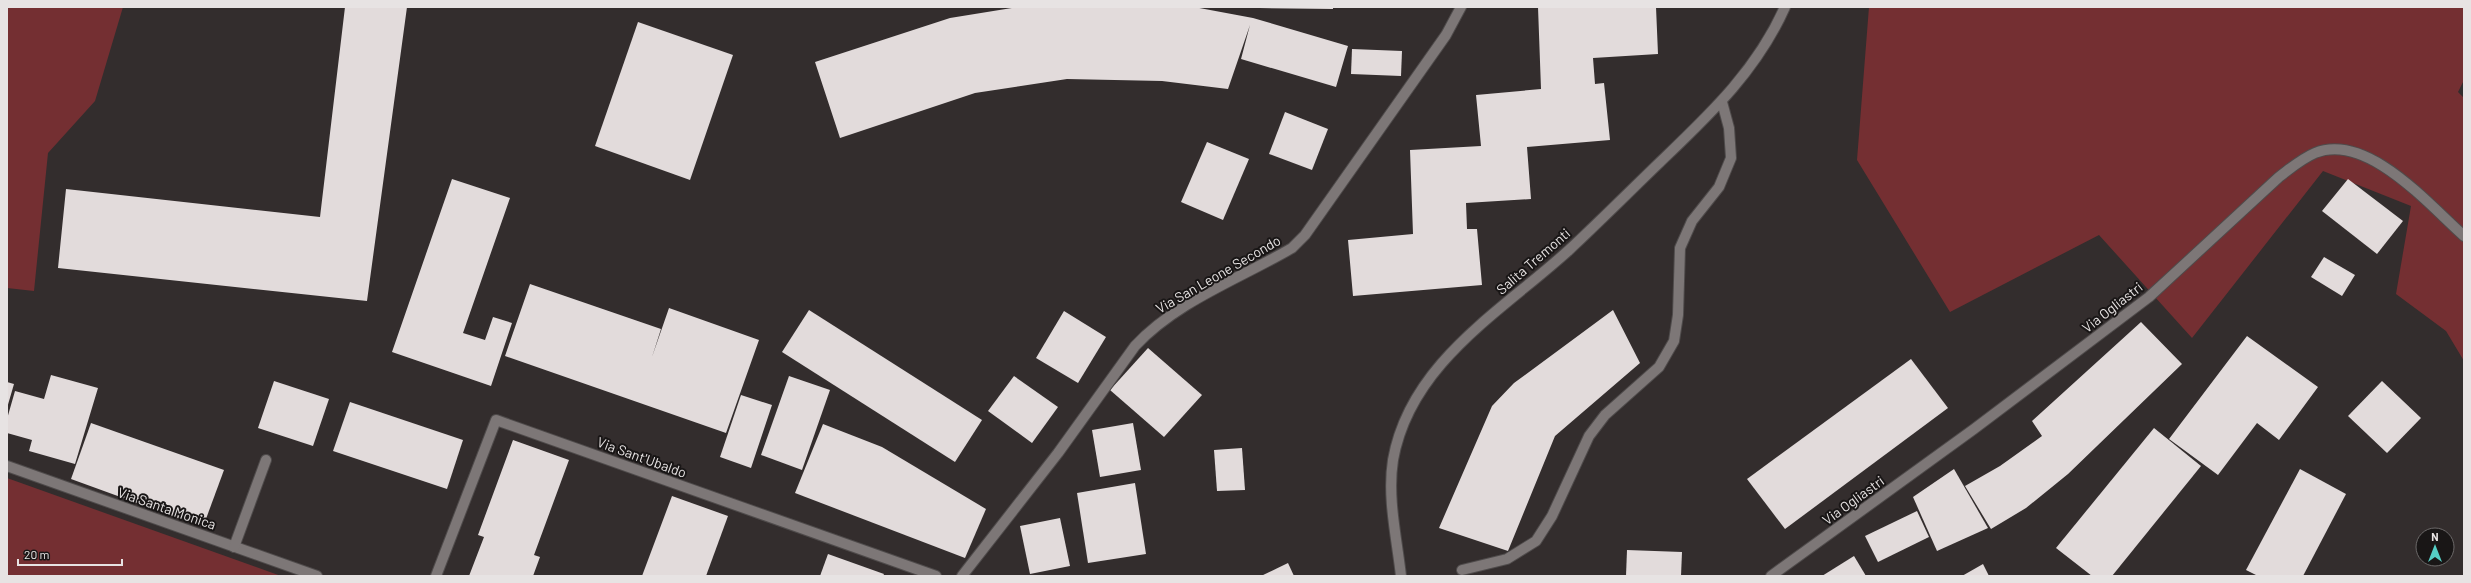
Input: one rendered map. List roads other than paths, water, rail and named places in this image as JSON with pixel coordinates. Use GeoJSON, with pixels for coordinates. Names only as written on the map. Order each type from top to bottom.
{"type":"FeatureCollection","features":[{"type":"Feature","properties":{"kind":"street","name":"Via San Leone Secondo"},"geometry":{"type":"LineString","coordinates":[[962,576],[1058,454],[1135,346],[1149,332],[1182,308],[1292,248],[1306,236],[1446,35],[1461,7]]}},
{"type":"Feature","properties":{"kind":"street","name":"Salita Tremonti"},"geometry":{"type":"LineString","coordinates":[[1401,576],[1391,487],[1393,460],[1407,417],[1422,390],[1439,366],[1461,342],[1569,250],[1722,102],[1772,36],[1785,7]]}},
{"type":"Feature","properties":{"kind":"street"},"geometry":{"type":"LineString","coordinates":[[1462,570],[1507,559],[1536,541],[1552,516],[1589,436],[1605,415],[1659,367],[1674,341],[1678,315],[1680,248],[1692,221],[1719,187],[1731,158],[1729,128],[1722,102]]}},
{"type":"Feature","properties":{"kind":"street","name":"Via Ogliastri"},"geometry":{"type":"LineString","coordinates":[[1771,576],[1974,429],[2149,297],[2210,243],[2279,177],[2309,156],[2336,149],[2355,151],[2373,159],[2395,174],[2464,236]]}},
{"type":"Feature","properties":{"kind":"street","name":"Via Sant'Ubaldo"},"geometry":{"type":"LineString","coordinates":[[436,576],[496,420],[936,576]]}},
{"type":"Feature","properties":{"kind":"street"},"geometry":{"type":"LineString","coordinates":[[234,547],[266,460]]}},
{"type":"Feature","properties":{"kind":"street","name":"Via Santa Monica"},"geometry":{"type":"LineString","coordinates":[[7,466],[317,576]]}}]}
